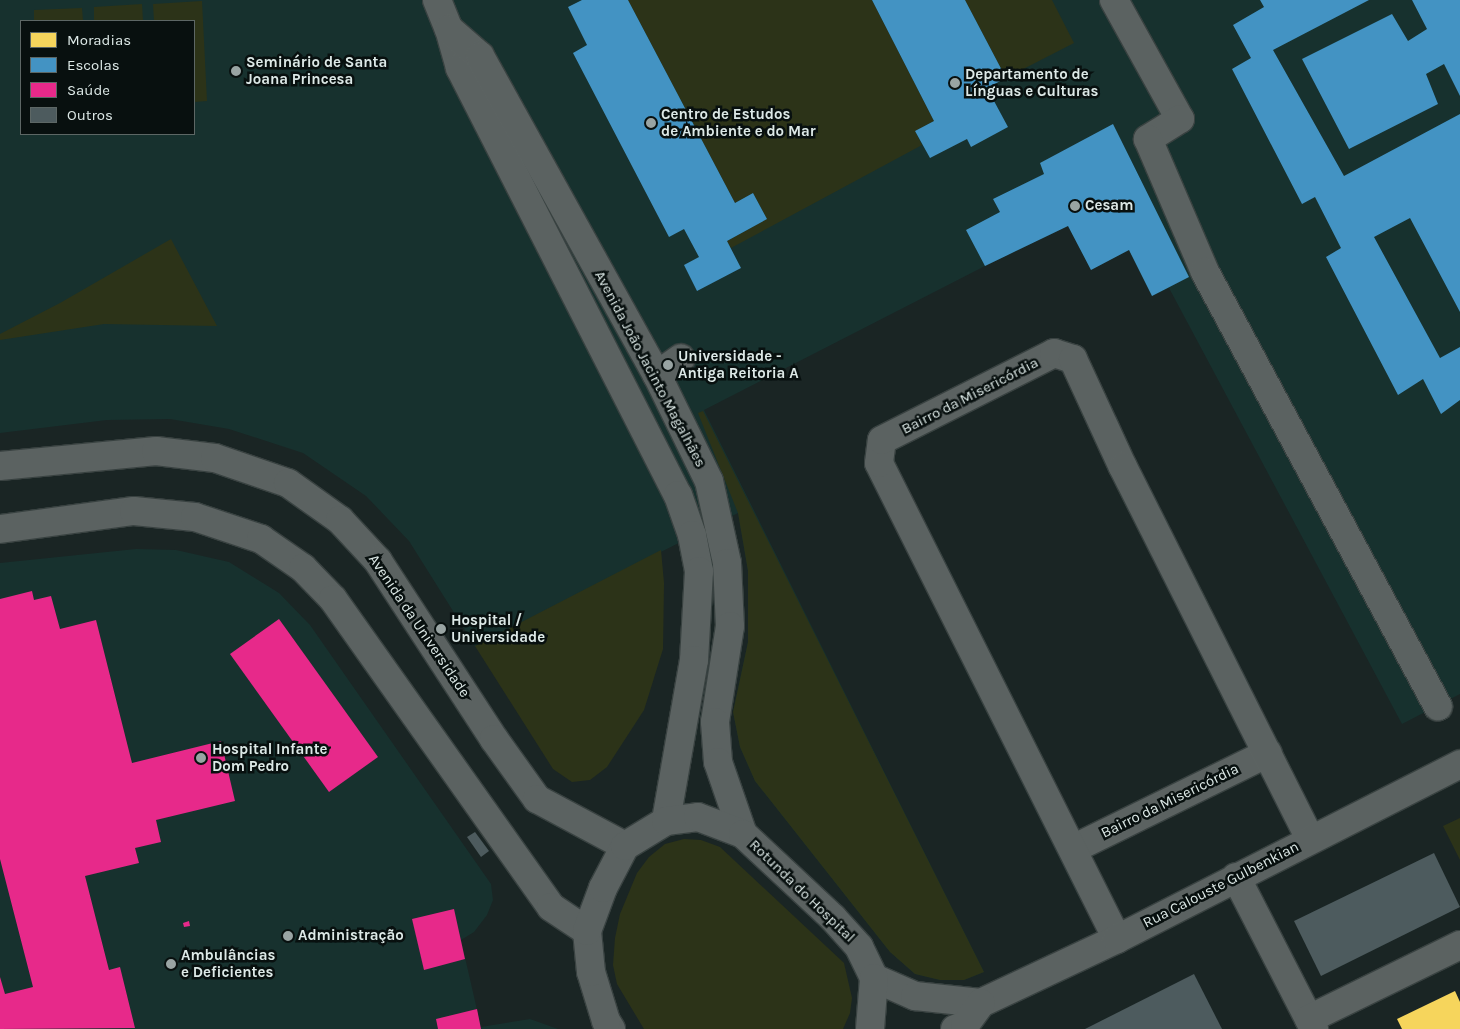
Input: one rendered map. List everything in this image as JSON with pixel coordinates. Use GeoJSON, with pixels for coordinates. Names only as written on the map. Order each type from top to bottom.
{"type":"FeatureCollection","features":[{"type":"Feature","properties":{"kind":"street","name":"Avenida João Jacinto Magalhães"},"geometry":{"type":"LineString","coordinates":[[437,0],[449,29],[460,68],[678,495],[692,535],[699,571],[694,660],[666,821]]}},
{"type":"Feature","properties":{"kind":"street"},"geometry":{"type":"LineString","coordinates":[[1114,0],[1180,119],[1148,139],[1205,272],[1438,706]]}},
{"type":"Feature","properties":{"kind":"street","name":"Avenida João Jacinto Magalhães"},"geometry":{"type":"LineString","coordinates":[[449,29],[480,56],[657,375],[709,482],[727,563],[730,626],[715,722],[718,762],[743,834]]}},
{"type":"Feature","properties":{"kind":"street","name":"Bairro da Misericórdia"},"geometry":{"type":"LineString","coordinates":[[1117,939],[879,463],[882,440],[1054,353],[1073,359],[1122,467],[1310,839]]}},
{"type":"Feature","properties":{"kind":"street"},"geometry":{"type":"LineString","coordinates":[[657,375],[681,358]]}},
{"type":"Feature","properties":{"kind":"street","name":"Avenida da Universidade"},"geometry":{"type":"LineString","coordinates":[[0,466],[156,451],[215,458],[288,483],[340,520],[378,561],[494,739],[537,800],[625,846]]}},
{"type":"Feature","properties":{"kind":"street"},"geometry":{"type":"LineString","coordinates":[[0,530],[134,512],[195,517],[261,540],[303,568],[332,599],[551,907],[587,931]]}},
{"type":"Feature","properties":{"kind":"street","name":"Bairro da Misericórdia"},"geometry":{"type":"LineString","coordinates":[[1073,850],[1268,753]]}},
{"type":"Feature","properties":{"kind":"street","name":"Rua Calouste Gulbenkian"},"geometry":{"type":"LineString","coordinates":[[982,1003],[1117,939],[1460,764]]}},
{"type":"Feature","properties":{"kind":"street","name":"Rotunda do Hospital"},"geometry":{"type":"LineString","coordinates":[[625,846],[666,821],[698,818],[743,834],[834,918],[859,947],[874,978]]}},
{"type":"Feature","properties":{"kind":"street"},"geometry":{"type":"LineString","coordinates":[[611,1029],[606,1021],[591,972],[587,931],[603,888],[625,846]]}},
{"type":"Feature","properties":{"kind":"street"},"geometry":{"type":"LineString","coordinates":[[1236,877],[1311,1024],[1460,945]]}},
{"type":"Feature","properties":{"kind":"street"},"geometry":{"type":"LineString","coordinates":[[870,1029],[874,978],[915,996],[982,1003]]}},
{"type":"Feature","properties":{"kind":"street"},"geometry":{"type":"LineString","coordinates":[[955,1029],[965,1025],[982,1003]]}},
{"type":"Feature","properties":{"kind":"shaded area"},"geometry":{"type":"Polygon","coordinates":[[[0,0],[1460,0],[1460,694],[1402,724],[1169,288],[1152,296],[1129,250],[1091,270],[1068,226],[985,266],[704,410],[984,972],[964,980],[940,980],[915,974],[890,952],[755,781],[740,747],[733,712],[748,642],[748,571],[738,513],[475,646],[409,541],[366,496],[303,453],[229,429],[170,419],[107,420],[0,433],[0,0]]]}},
{"type":"Feature","properties":{"kind":"shaded area"},"geometry":{"type":"Polygon","coordinates":[[[628,0],[872,0],[934,121],[915,131],[922,145],[731,248],[727,241],[767,219],[753,193],[735,203],[628,0]]]}},
{"type":"Feature","properties":{"kind":"shaded area"},"geometry":{"type":"Polygon","coordinates":[[[965,0],[1052,0],[1074,43],[1006,78],[965,0]]]}},
{"type":"Feature","properties":{"kind":"shaded area"},"geometry":{"type":"Polygon","coordinates":[[[202,1],[207,101],[195,102],[195,20],[154,20],[153,4],[202,1]]]}},
{"type":"Feature","properties":{"kind":"shaded area"},"geometry":{"type":"Polygon","coordinates":[[[142,4],[143,20],[94,20],[94,7],[142,4]]]}},
{"type":"Feature","properties":{"kind":"shaded area"},"geometry":{"type":"Polygon","coordinates":[[[82,8],[83,20],[34,20],[34,10],[82,8]]]}},
{"type":"Feature","properties":{"kind":"shaded area"},"geometry":{"type":"Polygon","coordinates":[[[171,239],[217,326],[104,324],[0,340],[0,334],[60,303],[171,239]]]}},
{"type":"Feature","properties":{"kind":"shaded area"},"geometry":{"type":"Polygon","coordinates":[[[703,411],[984,972],[964,980],[940,980],[915,974],[890,952],[755,781],[740,747],[733,712],[748,642],[748,571],[738,513],[698,413],[703,411]]]}},
{"type":"Feature","properties":{"kind":"shaded area","name":"Hospital Infante Dom Pedro"},"geometry":{"type":"Polygon","coordinates":[[[136,549],[176,550],[229,562],[279,593],[310,625],[491,884],[493,900],[487,915],[474,932],[461,940],[481,1027],[530,1019],[558,1029],[0,1029],[0,563],[136,549]]]}},
{"type":"Feature","properties":{"kind":"shaded area"},"geometry":{"type":"Polygon","coordinates":[[[661,550],[664,583],[663,649],[644,710],[607,767],[590,780],[572,782],[553,769],[475,646],[661,550]]]}},
{"type":"Feature","properties":{"kind":"shaded area"},"geometry":{"type":"Polygon","coordinates":[[[1460,818],[1460,860],[1443,826],[1460,818]]]}},
{"type":"Feature","properties":{"kind":"shaded area"},"geometry":{"type":"Polygon","coordinates":[[[684,839],[701,840],[720,847],[844,963],[852,998],[850,1013],[843,1029],[644,1029],[617,984],[613,965],[615,938],[620,914],[637,873],[649,857],[665,844],[684,839]]]}},
{"type":"Feature","properties":{"kind":"building: Moradias"},"geometry":{"type":"Polygon","coordinates":[[[1455,991],[1460,1002],[1460,1029],[1402,1029],[1397,1019],[1455,991]]]}},
{"type":"Feature","properties":{"kind":"building: Escolas","name":"Centro de Estudos de Ambiente e do Mar"},"geometry":{"type":"Polygon","coordinates":[[[582,0],[628,0],[735,203],[753,193],[767,219],[727,241],[741,268],[697,291],[684,265],[699,257],[684,229],[669,237],[573,53],[587,45],[568,7],[582,0]]]}},
{"type":"Feature","properties":{"kind":"building: Escolas","name":"Departamento de Línguas e Culturas"},"geometry":{"type":"Polygon","coordinates":[[[872,0],[965,0],[1006,78],[987,88],[1008,127],[971,147],[967,139],[930,158],[915,131],[934,121],[872,0]]]}},
{"type":"Feature","properties":{"kind":"building: Escolas"},"geometry":{"type":"Polygon","coordinates":[[[1260,0],[1369,0],[1273,50],[1344,176],[1460,114],[1460,312],[1410,218],[1374,237],[1440,358],[1460,347],[1460,400],[1441,414],[1423,379],[1398,395],[1326,257],[1341,248],[1315,197],[1302,204],[1232,69],[1251,58],[1233,25],[1264,7],[1260,0]]]}},
{"type":"Feature","properties":{"kind":"building: Escolas"},"geometry":{"type":"Polygon","coordinates":[[[1412,0],[1460,0],[1460,96],[1444,64],[1426,74],[1438,104],[1349,149],[1302,59],[1392,14],[1408,41],[1427,29],[1412,0]]]}},
{"type":"Feature","properties":{"kind":"building: Escolas","name":"Cesam"},"geometry":{"type":"Polygon","coordinates":[[[1113,124],[1189,277],[1152,296],[1129,250],[1091,270],[1068,226],[985,266],[966,230],[1000,212],[993,199],[1044,174],[1040,163],[1113,124]]]}},
{"type":"Feature","properties":{"kind":"building: Saúde"},"geometry":{"type":"Polygon","coordinates":[[[32,591],[34,600],[51,596],[60,629],[96,620],[132,763],[221,741],[235,801],[156,820],[161,842],[135,848],[139,863],[85,876],[109,970],[120,967],[135,1028],[0,1029],[0,977],[5,994],[33,987],[0,859],[0,599],[32,591]]]}},
{"type":"Feature","properties":{"kind":"building: Saúde"},"geometry":{"type":"Polygon","coordinates":[[[279,619],[378,757],[329,792],[230,654],[279,619]]]}},
{"type":"Feature","properties":{"kind":"building: Saúde"},"geometry":{"type":"Polygon","coordinates":[[[454,909],[465,959],[424,970],[412,919],[454,909]]]}},
{"type":"Feature","properties":{"kind":"building: Saúde"},"geometry":{"type":"Polygon","coordinates":[[[189,921],[190,926],[184,927],[183,923],[189,921]]]}},
{"type":"Feature","properties":{"kind":"building: Saúde"},"geometry":{"type":"Polygon","coordinates":[[[477,1009],[481,1029],[438,1029],[436,1019],[477,1009]]]}},
{"type":"Feature","properties":{"kind":"building: Outros"},"geometry":{"type":"Polygon","coordinates":[[[475,832],[489,851],[481,857],[467,837],[475,832]]]}},
{"type":"Feature","properties":{"kind":"building: Outros"},"geometry":{"type":"Polygon","coordinates":[[[1434,853],[1460,907],[1321,976],[1294,921],[1434,853]]]}},
{"type":"Feature","properties":{"kind":"building: Outros"},"geometry":{"type":"Polygon","coordinates":[[[1194,974],[1222,1029],[1085,1029],[1194,974]]]}},
{"type":"Feature","properties":{"kind":"place","name":"Seminário de Santa Joana Princesa"},"geometry":{"type":"Point","coordinates":[236,71]}},
{"type":"Feature","properties":{"kind":"place","name":"Departamento de Línguas e Culturas"},"geometry":{"type":"Point","coordinates":[955,83]}},
{"type":"Feature","properties":{"kind":"place","name":"Centro de Estudos de Ambiente e do Mar"},"geometry":{"type":"Point","coordinates":[651,123]}},
{"type":"Feature","properties":{"kind":"place","name":"Cesam"},"geometry":{"type":"Point","coordinates":[1075,206]}},
{"type":"Feature","properties":{"kind":"place","name":"Universidade - Antiga Reitoria A"},"geometry":{"type":"Point","coordinates":[668,365]}},
{"type":"Feature","properties":{"kind":"place","name":"Hospital / Universidade"},"geometry":{"type":"Point","coordinates":[441,629]}},
{"type":"Feature","properties":{"kind":"place","name":"Hospital Infante Dom Pedro"},"geometry":{"type":"Point","coordinates":[201,758]}},
{"type":"Feature","properties":{"kind":"place","name":"Administração"},"geometry":{"type":"Point","coordinates":[288,936]}},
{"type":"Feature","properties":{"kind":"place","name":"Ambulâncias e Deficientes"},"geometry":{"type":"Point","coordinates":[171,964]}}]}
